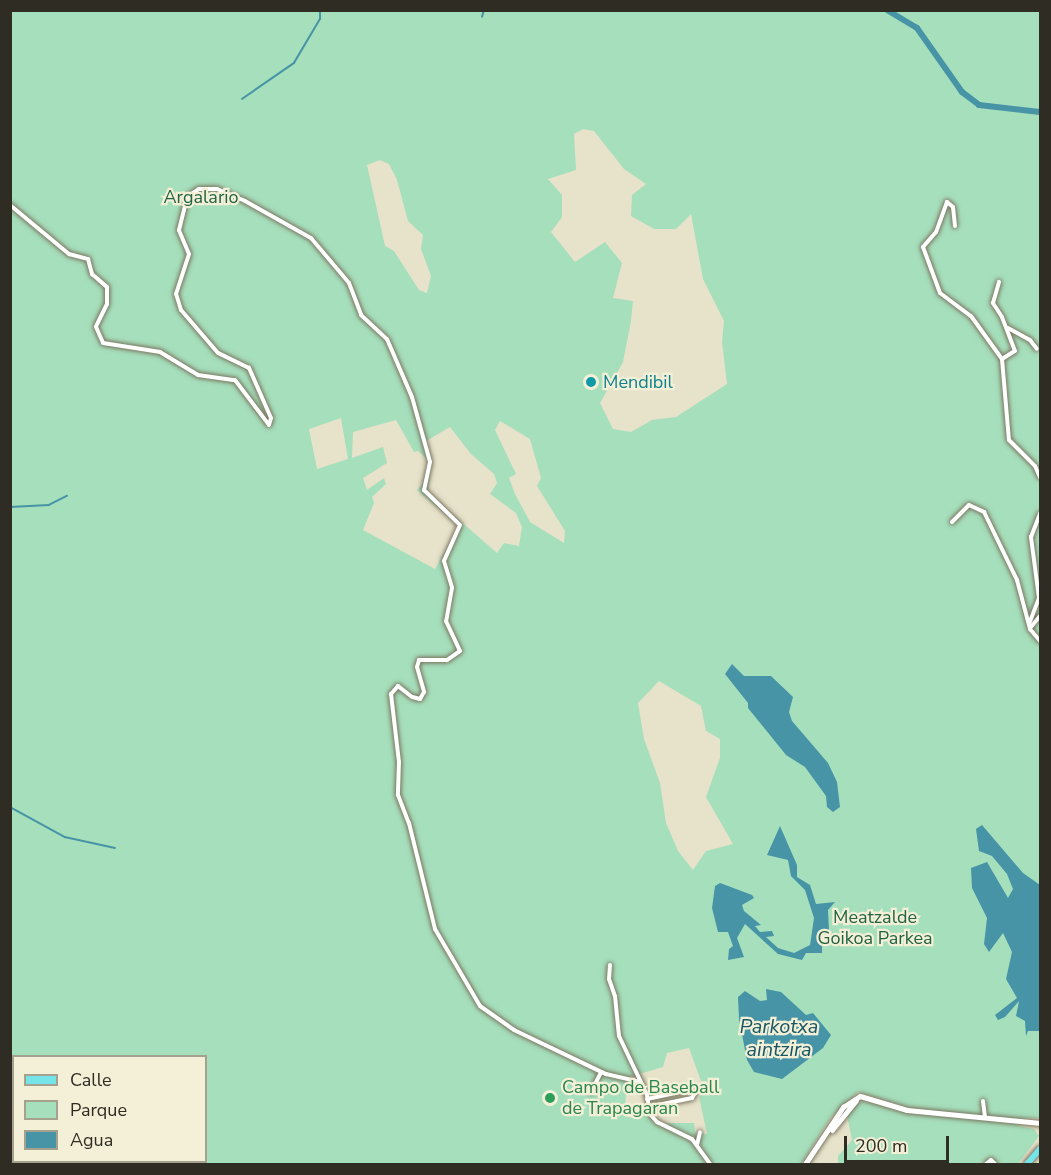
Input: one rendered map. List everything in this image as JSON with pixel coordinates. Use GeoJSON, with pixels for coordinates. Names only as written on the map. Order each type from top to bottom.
{"type":"FeatureCollection","features":[{"type":"Feature","properties":{"kind":"main road"},"geometry":{"type":"LineString","coordinates":[[1027,1164],[1041,1149]]}},
{"type":"Feature","properties":{"kind":"street"},"geometry":{"type":"LineString","coordinates":[[10,205],[69,254],[88,259],[92,274],[107,287],[107,304],[96,327],[103,343],[160,352],[198,375],[236,380],[269,425],[271,417],[249,368],[218,353],[181,310],[176,294],[189,254],[179,230],[182,207],[192,192],[217,189],[310,238],[349,283],[361,315],[387,339],[412,397],[429,456],[424,490],[460,525],[444,561],[452,588],[447,621],[460,651],[447,660],[419,660],[417,667],[424,692],[420,699],[411,697],[398,686],[390,694],[399,762],[398,795],[409,823],[423,889],[440,940],[475,1002],[514,1030],[621,1081],[640,1082]]}},
{"type":"Feature","properties":{"kind":"street"},"geometry":{"type":"LineString","coordinates":[[955,226],[953,207],[947,202],[936,232],[923,247],[940,293],[971,316],[1002,359],[1009,440],[1035,466],[1041,477]]}},
{"type":"Feature","properties":{"kind":"street"},"geometry":{"type":"LineString","coordinates":[[999,282],[993,303],[1007,328],[1015,354],[1002,359]]}},
{"type":"Feature","properties":{"kind":"street"},"geometry":{"type":"LineString","coordinates":[[1007,328],[1030,340],[1037,349]]}},
{"type":"Feature","properties":{"kind":"street"},"geometry":{"type":"LineString","coordinates":[[952,522],[969,505],[984,512],[1017,580],[1029,627],[1041,641]]}},
{"type":"Feature","properties":{"kind":"street"},"geometry":{"type":"LineString","coordinates":[[1029,627],[1040,598],[1031,537],[1041,513]]}},
{"type":"Feature","properties":{"kind":"street"},"geometry":{"type":"LineString","coordinates":[[1029,627],[1041,616]]}},
{"type":"Feature","properties":{"kind":"street"},"geometry":{"type":"LineString","coordinates":[[610,966],[609,979],[615,996],[617,1029],[647,1099],[648,1107],[657,1122],[697,1145],[710,1164]]}},
{"type":"Feature","properties":{"kind":"street"},"geometry":{"type":"LineString","coordinates":[[591,1092],[601,1072]]}},
{"type":"Feature","properties":{"kind":"street"},"geometry":{"type":"LineString","coordinates":[[647,1099],[689,1090],[695,1093],[692,1098],[648,1107]]}},
{"type":"Feature","properties":{"kind":"street"},"geometry":{"type":"LineString","coordinates":[[806,1162],[848,1102],[862,1096],[907,1110],[1041,1123]]}},
{"type":"Feature","properties":{"kind":"street"},"geometry":{"type":"LineString","coordinates":[[983,1101],[985,1119]]}},
{"type":"Feature","properties":{"kind":"street"},"geometry":{"type":"LineString","coordinates":[[697,1145],[700,1132]]}},
{"type":"Feature","properties":{"kind":"street"},"geometry":{"type":"LineString","coordinates":[[986,1164],[991,1160],[995,1164]]}},
{"type":"Feature","properties":{"kind":"green space"},"geometry":{"type":"Polygon","coordinates":[[[10,11],[1040,11],[1040,1118],[1027,1118],[1019,1126],[1034,1129],[1039,1136],[1018,1164],[838,1164],[838,1156],[852,1140],[847,1115],[857,1103],[865,1101],[918,1115],[913,1109],[858,1092],[831,1117],[801,1164],[11,1164],[10,11]],[[583,129],[574,134],[576,170],[548,179],[562,195],[562,217],[551,232],[575,262],[605,242],[622,263],[613,298],[633,301],[631,321],[623,362],[600,403],[613,429],[631,432],[652,420],[676,417],[727,384],[722,342],[724,321],[703,279],[691,214],[676,229],[654,229],[631,216],[632,195],[646,184],[624,169],[594,131],[583,129]],[[380,160],[367,165],[385,246],[394,251],[419,290],[427,293],[431,276],[421,249],[423,235],[408,221],[397,180],[389,164],[380,160]],[[341,418],[309,429],[317,469],[348,459],[341,418]],[[396,420],[353,432],[352,458],[383,447],[387,463],[363,478],[367,490],[384,478],[386,484],[372,497],[374,503],[363,530],[435,569],[459,526],[417,490],[423,483],[428,460],[418,451],[414,452],[396,420]],[[500,421],[495,430],[516,474],[509,478],[515,494],[530,522],[564,543],[565,531],[537,486],[541,478],[530,439],[500,421]],[[450,427],[426,441],[432,460],[428,493],[497,553],[504,543],[519,546],[522,527],[516,513],[490,494],[497,483],[494,474],[471,454],[450,427]],[[659,681],[638,703],[644,739],[660,783],[666,823],[678,851],[693,870],[706,851],[733,844],[706,797],[720,758],[720,739],[706,731],[701,706],[659,681]],[[689,1048],[667,1053],[663,1067],[629,1077],[629,1084],[639,1086],[626,1095],[624,1116],[637,1119],[648,1112],[667,1128],[668,1123],[694,1123],[695,1133],[707,1134],[699,1097],[709,1088],[706,1081],[701,1081],[689,1048]]]}},
{"type":"Feature","properties":{"kind":"water"},"geometry":{"type":"Polygon","coordinates":[[[732,664],[744,676],[771,676],[793,697],[789,712],[792,721],[828,763],[837,782],[840,807],[833,812],[827,807],[826,796],[805,767],[786,755],[748,708],[748,703],[725,674],[732,664]]]}},
{"type":"Feature","properties":{"kind":"water"},"geometry":{"type":"Polygon","coordinates":[[[982,825],[1023,873],[1040,885],[1040,1031],[1028,1031],[1026,1036],[1025,1021],[1016,1016],[1019,1001],[1005,1017],[998,1020],[995,1015],[1017,998],[1006,979],[1012,952],[1003,933],[989,952],[984,944],[987,918],[972,888],[971,868],[987,862],[1008,898],[1013,889],[1007,874],[992,856],[979,851],[976,829],[982,825]]]}},
{"type":"Feature","properties":{"kind":"water"},"geometry":{"type":"Polygon","coordinates":[[[780,826],[797,865],[797,877],[810,885],[816,904],[835,902],[828,910],[829,931],[822,942],[822,953],[806,953],[802,960],[778,954],[745,924],[737,938],[744,957],[728,960],[729,949],[733,946],[728,932],[718,932],[712,908],[715,886],[720,883],[752,895],[754,898],[742,905],[744,911],[761,925],[755,926],[760,932],[772,931],[774,936],[766,937],[778,948],[794,953],[810,945],[814,918],[805,890],[791,876],[788,860],[767,855],[780,826]]]}},
{"type":"Feature","properties":{"kind":"water","name":"Parkotxa aintzira"},"geometry":{"type":"Polygon","coordinates":[[[766,989],[781,992],[806,1015],[813,1013],[831,1035],[823,1048],[782,1079],[754,1072],[747,1060],[739,1019],[738,997],[745,991],[760,1001],[767,1000],[766,989]]]}},
{"type":"Feature","properties":{"kind":"waterway"},"geometry":{"type":"LineString","coordinates":[[242,99],[294,63],[320,19],[320,10]]}},
{"type":"Feature","properties":{"kind":"waterway"},"geometry":{"type":"LineString","coordinates":[[482,17],[484,10]]}},
{"type":"Feature","properties":{"kind":"waterway"},"geometry":{"type":"LineString","coordinates":[[887,10],[917,28],[962,92],[979,105],[1040,112]]}},
{"type":"Feature","properties":{"kind":"waterway"},"geometry":{"type":"LineString","coordinates":[[10,507],[49,505],[67,496]]}},
{"type":"Feature","properties":{"kind":"waterway"},"geometry":{"type":"LineString","coordinates":[[10,807],[65,837],[115,848]]}},
{"type":"Feature","properties":{"kind":"place","name":"Mendibil"},"geometry":{"type":"Point","coordinates":[591,382]}},
{"type":"Feature","properties":{"kind":"place","name":"Campo de Baseball de Trapagaran"},"geometry":{"type":"Point","coordinates":[550,1098]}},
{"type":"Feature","properties":{"kind":"park label","name":"Argalario"},"geometry":{"type":"Point","coordinates":[201,197]}},
{"type":"Feature","properties":{"kind":"park label","name":"Meatzalde Goikoa Parkea"},"geometry":{"type":"Point","coordinates":[875,928]}}]}
